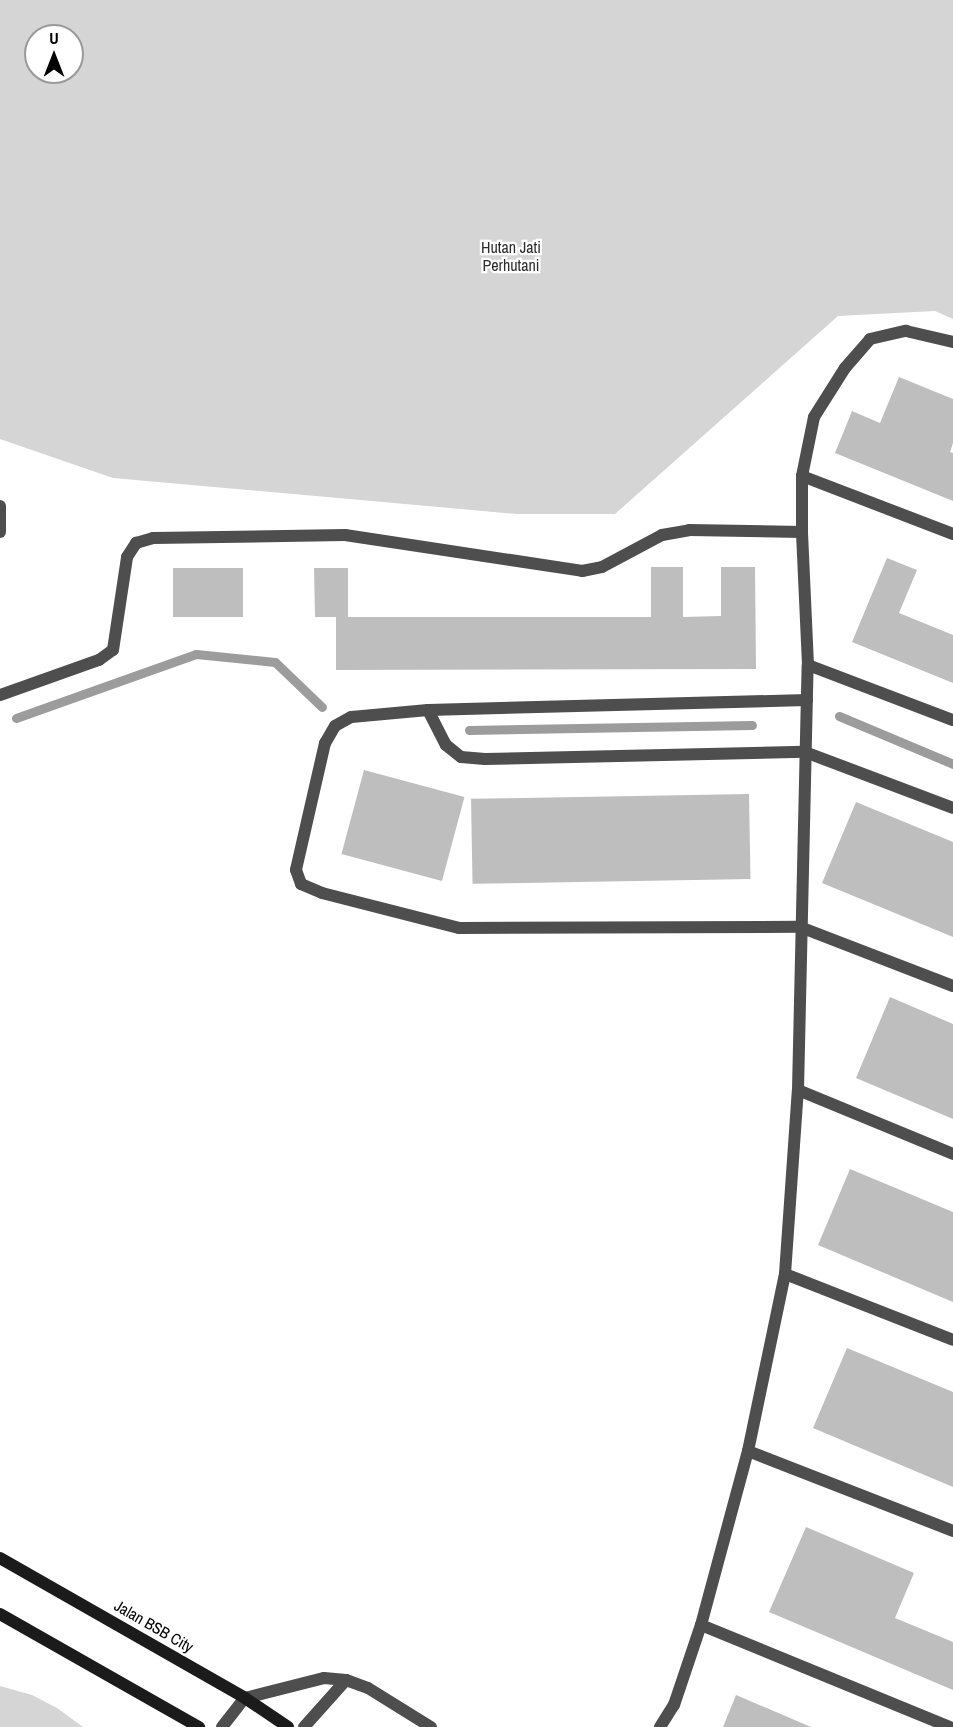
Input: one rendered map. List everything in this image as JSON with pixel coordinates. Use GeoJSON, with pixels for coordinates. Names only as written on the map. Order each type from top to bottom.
{"type":"FeatureCollection","features":[{"type":"Feature","properties":{"kind":"street"},"geometry":{"type":"LineString","coordinates":[[660,1727],[674,1705],[701,1625],[748,1451],[785,1274],[798,1090],[800,927],[808,664],[802,476],[814,417],[845,368],[870,339],[906,331],[953,342]]}},
{"type":"Feature","properties":{"kind":"street"},"geometry":{"type":"LineString","coordinates":[[802,476],[953,534]]}},
{"type":"Feature","properties":{"kind":"street"},"geometry":{"type":"LineString","coordinates":[[0,506],[0,532]]}},
{"type":"Feature","properties":{"kind":"street"},"geometry":{"type":"LineString","coordinates":[[0,695],[99,660],[113,650],[127,557],[136,543],[153,538],[345,535],[582,571],[602,567],[662,535],[671,533],[689,530],[802,532]]}},
{"type":"Feature","properties":{"kind":"street"},"geometry":{"type":"LineString","coordinates":[[808,664],[953,720]]}},
{"type":"Feature","properties":{"kind":"street"},"geometry":{"type":"LineString","coordinates":[[807,700],[428,710],[351,717],[335,726],[325,743],[296,870],[301,884],[322,893],[459,928],[800,927],[953,986]]}},
{"type":"Feature","properties":{"kind":"street"},"geometry":{"type":"LineString","coordinates":[[428,710],[446,745],[461,757],[485,759],[805,752],[953,808]]}},
{"type":"Feature","properties":{"kind":"street"},"geometry":{"type":"LineString","coordinates":[[798,1090],[953,1154]]}},
{"type":"Feature","properties":{"kind":"street"},"geometry":{"type":"LineString","coordinates":[[785,1274],[953,1340]]}},
{"type":"Feature","properties":{"kind":"street"},"geometry":{"type":"LineString","coordinates":[[748,1451],[953,1531]]}},
{"type":"Feature","properties":{"kind":"street","name":"Jalan BSB City"},"geometry":{"type":"LineString","coordinates":[[0,1558],[245,1698],[288,1727]]}},
{"type":"Feature","properties":{"kind":"street"},"geometry":{"type":"LineString","coordinates":[[0,1614],[199,1727]]}},
{"type":"Feature","properties":{"kind":"street"},"geometry":{"type":"LineString","coordinates":[[701,1625],[950,1727]]}},
{"type":"Feature","properties":{"kind":"street"},"geometry":{"type":"LineString","coordinates":[[222,1727],[245,1698],[324,1678],[346,1680],[368,1688],[431,1727]]}},
{"type":"Feature","properties":{"kind":"street"},"geometry":{"type":"LineString","coordinates":[[304,1727],[346,1680]]}},
{"type":"Feature","properties":{"kind":"green space","name":"Hutan Jati Perhutani"},"geometry":{"type":"Polygon","coordinates":[[[0,0],[953,0],[953,319],[935,311],[838,316],[615,514],[517,514],[113,478],[0,439],[0,0]]]}},
{"type":"Feature","properties":{"kind":"green space"},"geometry":{"type":"Polygon","coordinates":[[[0,1686],[32,1695],[57,1708],[83,1727],[0,1727],[0,1686]]]}},
{"type":"Feature","properties":{"kind":"building"},"geometry":{"type":"Polygon","coordinates":[[[899,377],[953,399],[953,443],[950,452],[953,453],[953,501],[835,453],[852,411],[880,423],[899,377]]]}},
{"type":"Feature","properties":{"kind":"building"},"geometry":{"type":"Polygon","coordinates":[[[887,558],[917,570],[899,613],[953,635],[953,683],[852,642],[887,558]]]}},
{"type":"Feature","properties":{"kind":"building"},"geometry":{"type":"Polygon","coordinates":[[[651,567],[683,567],[683,617],[721,616],[721,567],[755,567],[756,669],[336,670],[336,617],[315,617],[314,568],[348,568],[348,617],[651,617],[651,567]]]}},
{"type":"Feature","properties":{"kind":"building"},"geometry":{"type":"Polygon","coordinates":[[[173,568],[243,568],[243,617],[173,617],[173,568]]]}},
{"type":"Feature","properties":{"kind":"building"},"geometry":{"type":"Polygon","coordinates":[[[364,770],[464,797],[442,881],[341,854],[364,770]]]}},
{"type":"Feature","properties":{"kind":"building"},"geometry":{"type":"Polygon","coordinates":[[[749,794],[750,879],[473,884],[471,799],[749,794]]]}},
{"type":"Feature","properties":{"kind":"building"},"geometry":{"type":"Polygon","coordinates":[[[856,802],[953,842],[953,937],[822,883],[856,802]]]}},
{"type":"Feature","properties":{"kind":"building"},"geometry":{"type":"Polygon","coordinates":[[[890,997],[953,1024],[953,1119],[856,1078],[890,997]]]}},
{"type":"Feature","properties":{"kind":"building"},"geometry":{"type":"Polygon","coordinates":[[[850,1169],[953,1212],[953,1302],[818,1245],[850,1169]]]}},
{"type":"Feature","properties":{"kind":"building"},"geometry":{"type":"Polygon","coordinates":[[[847,1348],[953,1392],[953,1487],[813,1428],[847,1348]]]}},
{"type":"Feature","properties":{"kind":"building"},"geometry":{"type":"Polygon","coordinates":[[[806,1527],[914,1573],[895,1618],[953,1642],[953,1690],[769,1612],[806,1527]]]}},
{"type":"Feature","properties":{"kind":"building"},"geometry":{"type":"Polygon","coordinates":[[[736,1695],[769,1709],[811,1727],[723,1727],[736,1695]]]}},
{"type":"Feature","properties":{"kind":"waterway"},"geometry":{"type":"LineString","coordinates":[[16,718],[196,654],[275,662],[322,707]]}},
{"type":"Feature","properties":{"kind":"waterway"},"geometry":{"type":"LineString","coordinates":[[839,716],[953,764]]}},
{"type":"Feature","properties":{"kind":"waterway"},"geometry":{"type":"LineString","coordinates":[[469,730],[752,725]]}}]}
